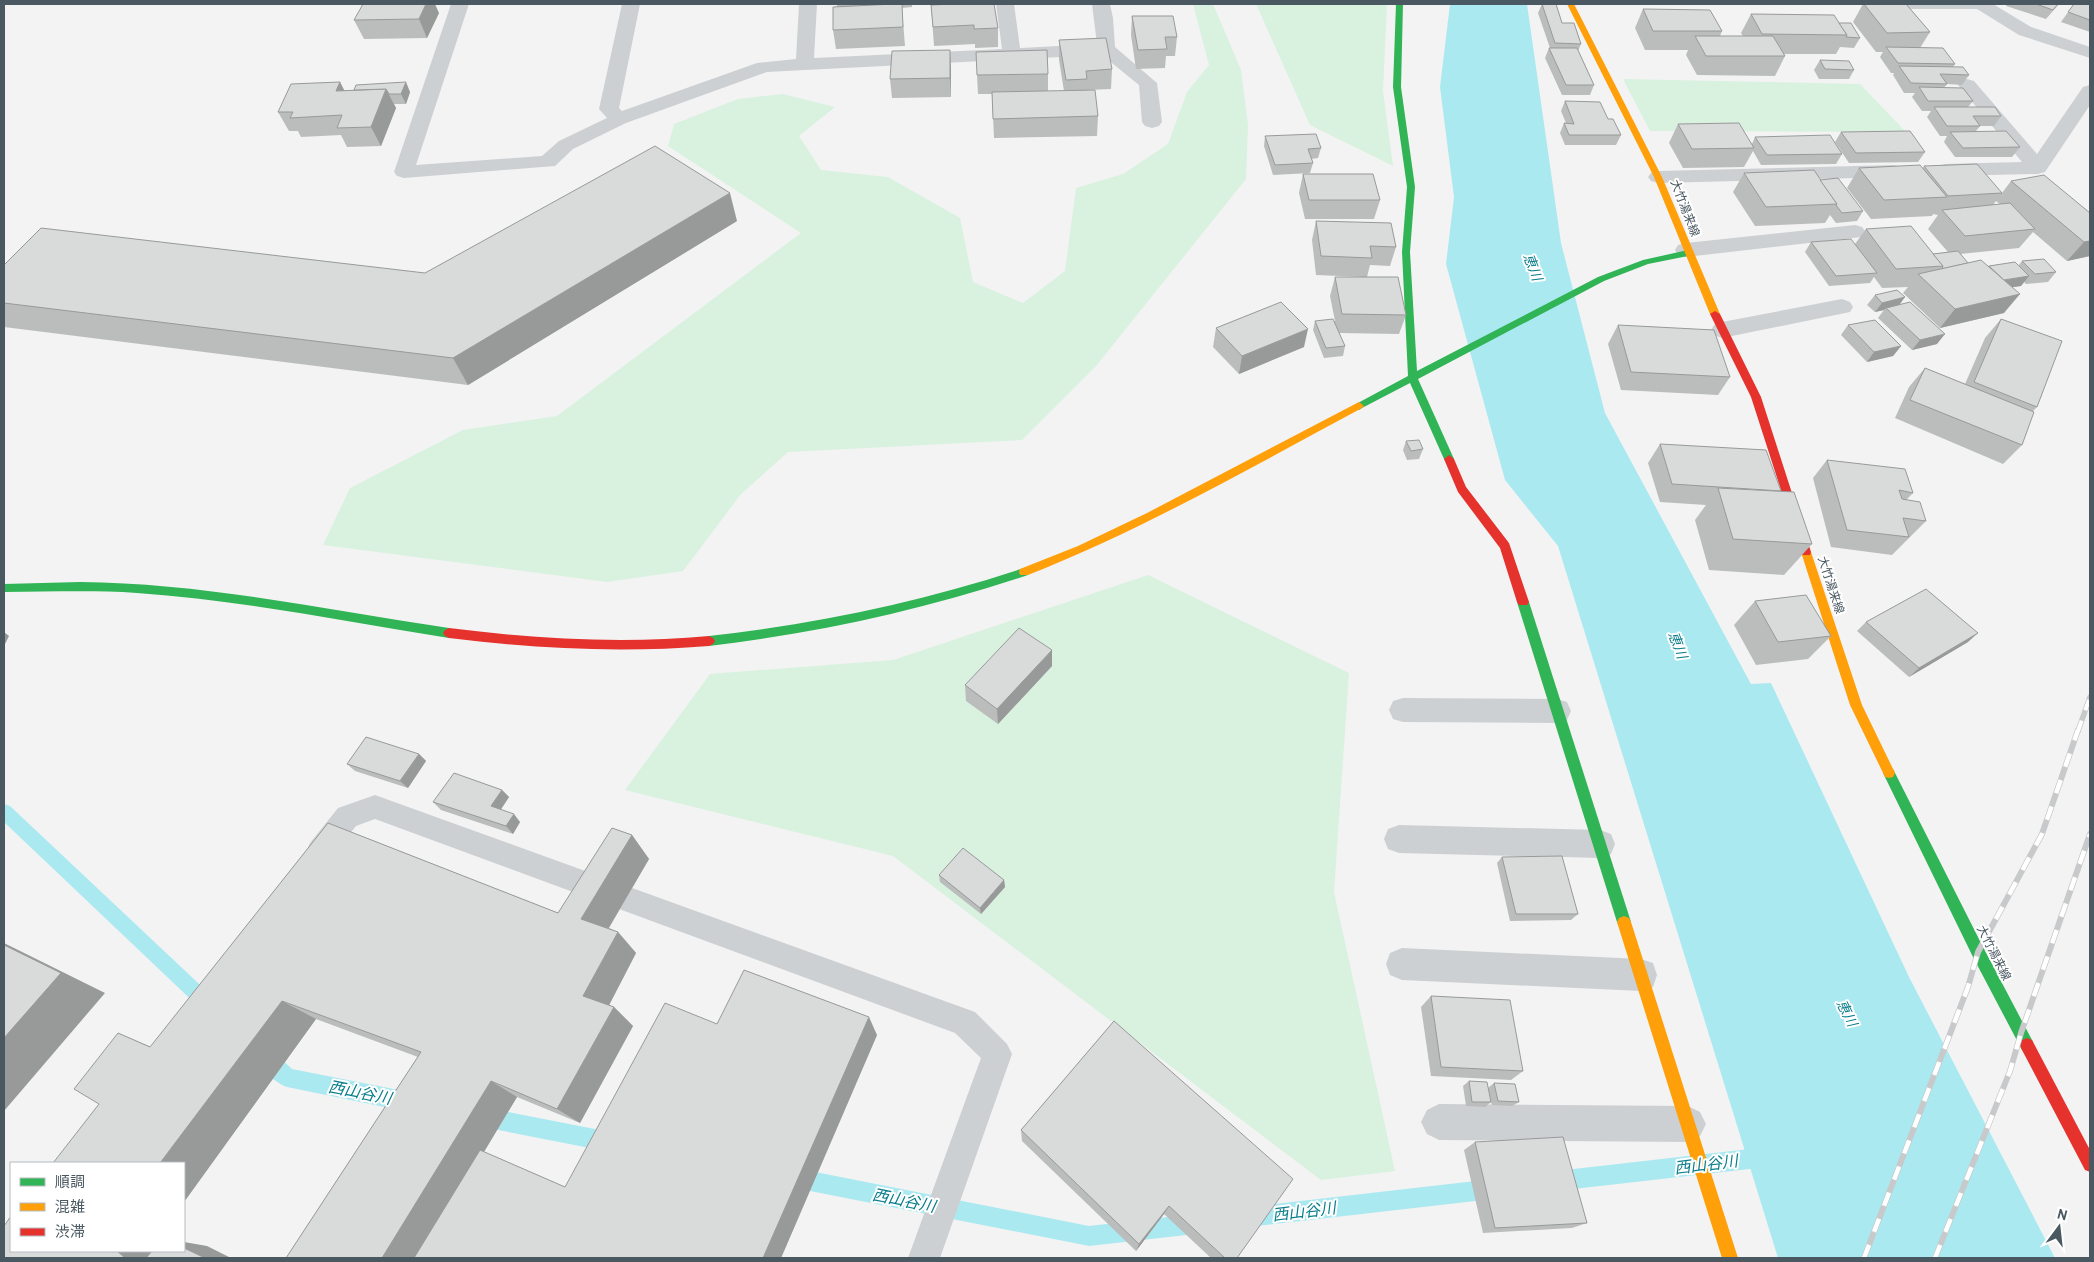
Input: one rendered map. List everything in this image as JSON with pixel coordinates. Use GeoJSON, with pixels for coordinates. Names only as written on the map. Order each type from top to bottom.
{"type":"FeatureCollection","features":[{"type":"Feature","properties":{"kind":"street"},"geometry":{"type":"LineString","coordinates":[[460,4],[404,172],[548,162],[566,145],[619,119],[764,67],[804,64],[1106,49],[1148,83],[1152,122]]}},
{"type":"Feature","properties":{"kind":"street"},"geometry":{"type":"LineString","coordinates":[[619,119],[609,109],[631,4]]}},
{"type":"Feature","properties":{"kind":"street"},"geometry":{"type":"LineString","coordinates":[[804,64],[808,4]]}},
{"type":"Feature","properties":{"kind":"street"},"geometry":{"type":"LineString","coordinates":[[1005,4],[1012,54]]}},
{"type":"Feature","properties":{"kind":"street"},"geometry":{"type":"LineString","coordinates":[[1101,4],[1106,49]]}},
{"type":"Feature","properties":{"kind":"street"},"geometry":{"type":"LineString","coordinates":[[1399,4],[1397,87],[1411,187],[1406,252],[1414,378],[1462,489],[1505,546],[1730,1258]]}},
{"type":"Feature","properties":{"kind":"street","name":"大竹湯来線"},"geometry":{"type":"LineString","coordinates":[[1570,4],[1658,177],[1687,251],[1722,330],[1756,397],[1856,705],[1978,952],[2088,1158]]}},
{"type":"Feature","properties":{"kind":"street"},"geometry":{"type":"LineString","coordinates":[[1884,4],[1981,4],[2026,31],[2090,53]]}},
{"type":"Feature","properties":{"kind":"street"},"geometry":{"type":"LineString","coordinates":[[1967,85],[2038,168]]}},
{"type":"Feature","properties":{"kind":"street"},"geometry":{"type":"LineString","coordinates":[[2038,168],[2090,91]]}},
{"type":"Feature","properties":{"kind":"street"},"geometry":{"type":"LineString","coordinates":[[1928,170],[2038,168]]}},
{"type":"Feature","properties":{"kind":"street"},"geometry":{"type":"LineString","coordinates":[[1658,177],[1908,171]]}},
{"type":"Feature","properties":{"kind":"street"},"geometry":{"type":"LineString","coordinates":[[4,588],[73,586],[154,590],[233,599],[429,631],[510,640],[594,645],[670,643],[766,635],[851,621],[933,601],[1012,577],[1057,559],[1151,516],[1602,279],[1646,262],[1687,251],[1855,232]]}},
{"type":"Feature","properties":{"kind":"street"},"geometry":{"type":"LineString","coordinates":[[1722,330],[1842,307]]}},
{"type":"Feature","properties":{"kind":"street"},"geometry":{"type":"LineString","coordinates":[[1404,710],[1557,711]]}},
{"type":"Feature","properties":{"kind":"street"},"geometry":{"type":"LineString","coordinates":[[1399,839],[1600,844]]}},
{"type":"Feature","properties":{"kind":"street"},"geometry":{"type":"LineString","coordinates":[[1402,964],[1641,975]]}},
{"type":"Feature","properties":{"kind":"street"},"geometry":{"type":"LineString","coordinates":[[1439,1122],[1688,1124]]}},
{"type":"Feature","properties":{"kind":"lane"},"geometry":{"type":"LineString","coordinates":[[304,872],[347,817],[375,807],[965,1022],[996,1054],[924,1258]]}},
{"type":"Feature","properties":{"kind":"green space"},"geometry":{"type":"Polygon","coordinates":[[[1193,4],[1213,4],[1241,70],[1248,125],[1246,179],[1096,366],[1022,440],[788,452],[741,494],[683,571],[607,582],[323,545],[350,488],[463,430],[557,416],[801,233],[668,146],[674,124],[738,99],[783,94],[835,107],[799,136],[821,170],[888,177],[960,218],[973,282],[1023,303],[1065,271],[1076,188],[1123,174],[1168,144],[1187,92],[1209,65],[1193,4]]]}},
{"type":"Feature","properties":{"kind":"green space"},"geometry":{"type":"Polygon","coordinates":[[[1256,4],[1387,4],[1383,91],[1393,166],[1310,125],[1256,4]]]}},
{"type":"Feature","properties":{"kind":"green space"},"geometry":{"type":"Polygon","coordinates":[[[1623,79],[1860,84],[1906,132],[1650,131],[1623,79]]]}},
{"type":"Feature","properties":{"kind":"green space"},"geometry":{"type":"Polygon","coordinates":[[[1148,575],[1349,673],[1334,892],[1395,1171],[1321,1180],[893,856],[625,790],[710,674],[893,660],[1148,575]]]}},
{"type":"Feature","properties":{"kind":"water","name":"恵川"},"geometry":{"type":"Polygon","coordinates":[[[1450,4],[1527,4],[1561,243],[1605,413],[1751,684],[1771,683],[1909,977],[2055,1258],[1778,1258],[1558,546],[1505,480],[1446,264],[1454,197],[1440,87],[1450,4]]]}},
{"type":"Feature","properties":{"kind":"building"},"geometry":{"type":"Polygon","coordinates":[[[363,4],[426,4],[419,19],[354,20],[363,4]]]}},
{"type":"Feature","properties":{"kind":"building"},"geometry":{"type":"Polygon","coordinates":[[[902,4],[903,27],[833,30],[833,7],[902,4]]]}},
{"type":"Feature","properties":{"kind":"building"},"geometry":{"type":"Polygon","coordinates":[[[994,4],[998,28],[974,29],[974,25],[933,27],[931,5],[994,4]]]}},
{"type":"Feature","properties":{"kind":"building"},"geometry":{"type":"Polygon","coordinates":[[[1542,4],[1556,4],[1562,23],[1574,23],[1581,44],[1555,43],[1542,4]]]}},
{"type":"Feature","properties":{"kind":"building"},"geometry":{"type":"Polygon","coordinates":[[[1864,4],[1906,4],[1930,32],[1887,33],[1864,4]]]}},
{"type":"Feature","properties":{"kind":"building"},"geometry":{"type":"Polygon","coordinates":[[[2036,4],[2058,4],[2053,10],[2036,4]]]}},
{"type":"Feature","properties":{"kind":"building"},"geometry":{"type":"Polygon","coordinates":[[[2074,4],[2090,4],[2090,20],[2068,12],[2074,4]]]}},
{"type":"Feature","properties":{"kind":"building"},"geometry":{"type":"Polygon","coordinates":[[[1643,9],[1710,10],[1722,31],[1653,31],[1643,9]]]}},
{"type":"Feature","properties":{"kind":"building"},"geometry":{"type":"Polygon","coordinates":[[[1751,14],[1834,15],[1847,35],[1762,34],[1751,14]]]}},
{"type":"Feature","properties":{"kind":"building"},"geometry":{"type":"Polygon","coordinates":[[[1132,16],[1173,16],[1177,37],[1165,37],[1167,49],[1138,50],[1132,16]]]}},
{"type":"Feature","properties":{"kind":"building"},"geometry":{"type":"Polygon","coordinates":[[[1839,23],[1851,23],[1860,38],[1846,37],[1847,35],[1839,23]]]}},
{"type":"Feature","properties":{"kind":"building"},"geometry":{"type":"Polygon","coordinates":[[[1695,36],[1773,36],[1785,56],[1706,56],[1695,36]]]}},
{"type":"Feature","properties":{"kind":"building"},"geometry":{"type":"Polygon","coordinates":[[[1106,38],[1112,69],[1086,71],[1087,79],[1066,80],[1059,40],[1106,38]]]}},
{"type":"Feature","properties":{"kind":"building"},"geometry":{"type":"Polygon","coordinates":[[[1886,47],[1943,48],[1955,64],[1898,63],[1886,47]]]}},
{"type":"Feature","properties":{"kind":"building"},"geometry":{"type":"Polygon","coordinates":[[[1549,48],[1577,48],[1594,85],[1566,85],[1549,48]]]}},
{"type":"Feature","properties":{"kind":"building"},"geometry":{"type":"Polygon","coordinates":[[[950,50],[950,78],[890,79],[892,51],[950,50]]]}},
{"type":"Feature","properties":{"kind":"building"},"geometry":{"type":"Polygon","coordinates":[[[1047,50],[1048,74],[977,75],[976,52],[1047,50]]]}},
{"type":"Feature","properties":{"kind":"building"},"geometry":{"type":"Polygon","coordinates":[[[1820,60],[1849,61],[1854,70],[1825,69],[1820,60]]]}},
{"type":"Feature","properties":{"kind":"building"},"geometry":{"type":"Polygon","coordinates":[[[1899,66],[1963,67],[1969,75],[1940,74],[1947,84],[1911,83],[1899,66]]]}},
{"type":"Feature","properties":{"kind":"building"},"geometry":{"type":"Polygon","coordinates":[[[340,82],[336,91],[386,89],[371,127],[337,128],[342,115],[290,118],[293,112],[278,112],[291,84],[340,82]]]}},
{"type":"Feature","properties":{"kind":"building"},"geometry":{"type":"Polygon","coordinates":[[[406,82],[401,94],[389,94],[386,89],[354,90],[356,85],[406,82]]]}},
{"type":"Feature","properties":{"kind":"building"},"geometry":{"type":"Polygon","coordinates":[[[1919,87],[1963,88],[1973,101],[1928,101],[1919,87]]]}},
{"type":"Feature","properties":{"kind":"building"},"geometry":{"type":"Polygon","coordinates":[[[1095,90],[1098,116],[993,119],[992,92],[1095,90]]]}},
{"type":"Feature","properties":{"kind":"building"},"geometry":{"type":"Polygon","coordinates":[[[1565,101],[1600,102],[1608,119],[1613,119],[1621,135],[1569,135],[1564,123],[1574,124],[1565,101]]]}},
{"type":"Feature","properties":{"kind":"building"},"geometry":{"type":"Polygon","coordinates":[[[1934,107],[1995,107],[2001,116],[1973,116],[1980,126],[1947,126],[1934,107]]]}},
{"type":"Feature","properties":{"kind":"building"},"geometry":{"type":"Polygon","coordinates":[[[1739,123],[1754,148],[1692,149],[1678,124],[1739,123]]]}},
{"type":"Feature","properties":{"kind":"building"},"geometry":{"type":"Polygon","coordinates":[[[1910,131],[1925,152],[1856,153],[1841,132],[1910,131]]]}},
{"type":"Feature","properties":{"kind":"building"},"geometry":{"type":"Polygon","coordinates":[[[2006,131],[2020,147],[1963,148],[1950,132],[2006,131]]]}},
{"type":"Feature","properties":{"kind":"building"},"geometry":{"type":"Polygon","coordinates":[[[1316,134],[1321,148],[1308,149],[1313,163],[1275,165],[1265,136],[1316,134]]]}},
{"type":"Feature","properties":{"kind":"building"},"geometry":{"type":"Polygon","coordinates":[[[1830,135],[1842,154],[1767,155],[1755,137],[1830,135]]]}},
{"type":"Feature","properties":{"kind":"building"},"geometry":{"type":"Polygon","coordinates":[[[655,146],[730,193],[453,358],[4,303],[4,265],[41,228],[425,273],[655,146]]]}},
{"type":"Feature","properties":{"kind":"building"},"geometry":{"type":"Polygon","coordinates":[[[1977,164],[2002,193],[1948,196],[1924,166],[1977,164]]]}},
{"type":"Feature","properties":{"kind":"building"},"geometry":{"type":"Polygon","coordinates":[[[1920,165],[1947,197],[1884,200],[1859,168],[1920,165]]]}},
{"type":"Feature","properties":{"kind":"building"},"geometry":{"type":"Polygon","coordinates":[[[1814,170],[1837,204],[1766,207],[1744,173],[1814,170]]]}},
{"type":"Feature","properties":{"kind":"building"},"geometry":{"type":"Polygon","coordinates":[[[1303,174],[1373,174],[1380,200],[1309,200],[1303,174]]]}},
{"type":"Feature","properties":{"kind":"building"},"geometry":{"type":"Polygon","coordinates":[[[2044,175],[2090,213],[2090,241],[2084,242],[2011,181],[2044,175]]]}},
{"type":"Feature","properties":{"kind":"building"},"geometry":{"type":"Polygon","coordinates":[[[1838,178],[1863,211],[1842,213],[1820,180],[1838,178]]]}},
{"type":"Feature","properties":{"kind":"building"},"geometry":{"type":"Polygon","coordinates":[[[2010,203],[2035,229],[1965,236],[1942,210],[2010,203]]]}},
{"type":"Feature","properties":{"kind":"building"},"geometry":{"type":"Polygon","coordinates":[[[1316,221],[1391,223],[1396,247],[1370,246],[1372,258],[1321,256],[1316,221]]]}},
{"type":"Feature","properties":{"kind":"building"},"geometry":{"type":"Polygon","coordinates":[[[1911,226],[1943,266],[1896,269],[1866,229],[1911,226]]]}},
{"type":"Feature","properties":{"kind":"building"},"geometry":{"type":"Polygon","coordinates":[[[1851,239],[1877,273],[1836,276],[1811,242],[1851,239]]]}},
{"type":"Feature","properties":{"kind":"building"},"geometry":{"type":"Polygon","coordinates":[[[1958,251],[1968,263],[1942,269],[1943,266],[1933,254],[1958,251]]]}},
{"type":"Feature","properties":{"kind":"building"},"geometry":{"type":"Polygon","coordinates":[[[2044,259],[2056,272],[2035,274],[2022,261],[2044,259]]]}},
{"type":"Feature","properties":{"kind":"building"},"geometry":{"type":"Polygon","coordinates":[[[1981,260],[2020,294],[1955,309],[1918,274],[1981,260]]]}},
{"type":"Feature","properties":{"kind":"building"},"geometry":{"type":"Polygon","coordinates":[[[2015,262],[2029,276],[2004,280],[1989,266],[2015,262]]]}},
{"type":"Feature","properties":{"kind":"building"},"geometry":{"type":"Polygon","coordinates":[[[1335,277],[1398,277],[1406,315],[1342,314],[1335,277]]]}},
{"type":"Feature","properties":{"kind":"building"},"geometry":{"type":"Polygon","coordinates":[[[1897,290],[1905,297],[1882,303],[1875,295],[1897,290]]]}},
{"type":"Feature","properties":{"kind":"building"},"geometry":{"type":"Polygon","coordinates":[[[1281,302],[1308,329],[1242,356],[1216,328],[1281,302]]]}},
{"type":"Feature","properties":{"kind":"building"},"geometry":{"type":"Polygon","coordinates":[[[1910,302],[1945,334],[1920,340],[1886,308],[1910,302]]]}},
{"type":"Feature","properties":{"kind":"building"},"geometry":{"type":"Polygon","coordinates":[[[1333,319],[1345,346],[1326,348],[1315,321],[1333,319]]]}},
{"type":"Feature","properties":{"kind":"building"},"geometry":{"type":"Polygon","coordinates":[[[2001,319],[2062,341],[2037,407],[1974,382],[2001,319]]]}},
{"type":"Feature","properties":{"kind":"building"},"geometry":{"type":"Polygon","coordinates":[[[1875,320],[1901,346],[1874,352],[1848,325],[1875,320]]]}},
{"type":"Feature","properties":{"kind":"building"},"geometry":{"type":"Polygon","coordinates":[[[1618,325],[1714,330],[1730,377],[1631,372],[1618,325]]]}},
{"type":"Feature","properties":{"kind":"building"},"geometry":{"type":"Polygon","coordinates":[[[1925,368],[2034,412],[2022,445],[1910,400],[1925,368]]]}},
{"type":"Feature","properties":{"kind":"building"},"geometry":{"type":"Polygon","coordinates":[[[1419,440],[1423,449],[1411,451],[1406,441],[1419,440]]]}},
{"type":"Feature","properties":{"kind":"building"},"geometry":{"type":"Polygon","coordinates":[[[1660,444],[1766,450],[1781,491],[1672,484],[1660,444]]]}},
{"type":"Feature","properties":{"kind":"building"},"geometry":{"type":"Polygon","coordinates":[[[1827,460],[1905,469],[1913,493],[1899,490],[1902,499],[1920,502],[1926,521],[1903,518],[1909,537],[1847,530],[1827,460]]]}},
{"type":"Feature","properties":{"kind":"building"},"geometry":{"type":"Polygon","coordinates":[[[1718,488],[1794,492],[1812,544],[1733,539],[1718,488]]]}},
{"type":"Feature","properties":{"kind":"building"},"geometry":{"type":"Polygon","coordinates":[[[1926,589],[1978,633],[1919,668],[1866,622],[1926,589]]]}},
{"type":"Feature","properties":{"kind":"building"},"geometry":{"type":"Polygon","coordinates":[[[1806,595],[1831,636],[1778,642],[1755,601],[1806,595]]]}},
{"type":"Feature","properties":{"kind":"building"},"geometry":{"type":"Polygon","coordinates":[[[1019,628],[1052,650],[997,709],[965,685],[1019,628]]]}},
{"type":"Feature","properties":{"kind":"building"},"geometry":{"type":"Polygon","coordinates":[[[366,737],[419,754],[400,781],[347,764],[366,737]]]}},
{"type":"Feature","properties":{"kind":"building"},"geometry":{"type":"Polygon","coordinates":[[[454,773],[502,790],[491,806],[514,814],[506,826],[433,802],[454,773]]]}},
{"type":"Feature","properties":{"kind":"building"},"geometry":{"type":"Polygon","coordinates":[[[328,823],[558,913],[612,828],[632,835],[581,919],[618,932],[583,996],[614,1007],[557,1109],[491,1081],[382,1258],[286,1258],[421,1052],[282,1001],[161,1162],[54,1162],[99,1104],[74,1089],[118,1033],[150,1047],[328,823]]]}},
{"type":"Feature","properties":{"kind":"building"},"geometry":{"type":"Polygon","coordinates":[[[963,848],[1004,880],[980,908],[939,875],[963,848]]]}},
{"type":"Feature","properties":{"kind":"building"},"geometry":{"type":"Polygon","coordinates":[[[1562,856],[1578,914],[1516,914],[1502,857],[1562,856]]]}},
{"type":"Feature","properties":{"kind":"building"},"geometry":{"type":"Polygon","coordinates":[[[4,945],[61,973],[4,1038],[4,945]]]}},
{"type":"Feature","properties":{"kind":"building"},"geometry":{"type":"Polygon","coordinates":[[[744,970],[869,1017],[763,1258],[414,1258],[480,1150],[565,1187],[665,1003],[717,1024],[744,970]]]}},
{"type":"Feature","properties":{"kind":"building"},"geometry":{"type":"Polygon","coordinates":[[[1431,996],[1510,1000],[1523,1071],[1441,1067],[1431,996]]]}},
{"type":"Feature","properties":{"kind":"building"},"geometry":{"type":"Polygon","coordinates":[[[1114,1021],[1293,1179],[1237,1258],[1225,1258],[1169,1206],[1139,1244],[1021,1130],[1114,1021]]]}},
{"type":"Feature","properties":{"kind":"building"},"geometry":{"type":"Polygon","coordinates":[[[1469,1081],[1487,1082],[1491,1102],[1472,1102],[1469,1081]]]}},
{"type":"Feature","properties":{"kind":"building"},"geometry":{"type":"Polygon","coordinates":[[[1494,1083],[1515,1084],[1519,1102],[1498,1101],[1494,1083]]]}},
{"type":"Feature","properties":{"kind":"building"},"geometry":{"type":"Polygon","coordinates":[[[1563,1137],[1587,1223],[1495,1228],[1475,1142],[1563,1137]]]}},
{"type":"Feature","properties":{"kind":"building"},"geometry":{"type":"Polygon","coordinates":[[[10,1217],[10,1252],[118,1252],[125,1258],[4,1258],[4,1226],[10,1217]]]}},
{"type":"Feature","properties":{"kind":"building"},"geometry":{"type":"Polygon","coordinates":[[[185,1248],[205,1258],[146,1258],[151,1252],[185,1252],[185,1248]]]}},
{"type":"Feature","properties":{"kind":"waterway","name":"西山谷川"},"geometry":{"type":"LineString","coordinates":[[4,811],[208,1004]]}},
{"type":"Feature","properties":{"kind":"waterway","name":"西山谷川"},"geometry":{"type":"LineString","coordinates":[[265,1057],[287,1078],[409,1102]]}},
{"type":"Feature","properties":{"kind":"waterway","name":"西山谷川"},"geometry":{"type":"LineString","coordinates":[[483,1117],[610,1142]]}},
{"type":"Feature","properties":{"kind":"waterway","name":"西山谷川"},"geometry":{"type":"LineString","coordinates":[[1556,1181],[1767,1157]]}},
{"type":"Feature","properties":{"kind":"waterway","name":"西山谷川"},"geometry":{"type":"LineString","coordinates":[[795,1178],[1089,1236],[1195,1224]]}},
{"type":"Feature","properties":{"kind":"waterway","name":"西山谷川"},"geometry":{"type":"LineString","coordinates":[[1248,1217],[1493,1189]]}},
{"type":"Feature","properties":{"kind":"railway"},"geometry":{"type":"LineString","coordinates":[[2078,731],[2090,697]]}},
{"type":"Feature","properties":{"kind":"railway"},"geometry":{"type":"LineString","coordinates":[[1864,1258],[1968,987],[1978,952],[2042,834],[2078,730]]}},
{"type":"Feature","properties":{"kind":"railway"},"geometry":{"type":"LineString","coordinates":[[1935,1258],[2010,1071],[2021,1033],[2090,834]]}},
{"type":"Feature","properties":{"kind":"traffic: fast"},"geometry":{"type":"LineString","coordinates":[[1399,4],[1397,87],[1411,187],[1406,252],[1413,378],[1449,459]]}},
{"type":"Feature","properties":{"kind":"traffic: fast"},"geometry":{"type":"LineString","coordinates":[[1359,406],[1601,279],[1646,262],[1688,253]]}},
{"type":"Feature","properties":{"kind":"traffic: fast"},"geometry":{"type":"LineString","coordinates":[[709,641],[789,631],[869,616],[986,585],[1024,572]]}},
{"type":"Feature","properties":{"kind":"traffic: fast"},"geometry":{"type":"LineString","coordinates":[[4,588],[137,588],[266,604],[449,633]]}},
{"type":"Feature","properties":{"kind":"traffic: fast"},"geometry":{"type":"LineString","coordinates":[[1523,602],[1624,922]]}},
{"type":"Feature","properties":{"kind":"traffic: fast"},"geometry":{"type":"LineString","coordinates":[[1889,773],[1978,952],[2027,1045]]}},
{"type":"Feature","properties":{"kind":"traffic: slow"},"geometry":{"type":"LineString","coordinates":[[1570,4],[1658,177],[1715,314]]}},
{"type":"Feature","properties":{"kind":"traffic: slow"},"geometry":{"type":"LineString","coordinates":[[1024,572],[1082,549],[1151,516],[1359,406]]}},
{"type":"Feature","properties":{"kind":"traffic: slow"},"geometry":{"type":"LineString","coordinates":[[1806,552],[1856,705],[1889,773]]}},
{"type":"Feature","properties":{"kind":"traffic: slow"},"geometry":{"type":"LineString","coordinates":[[1624,922],[1730,1258]]}},
{"type":"Feature","properties":{"kind":"traffic: jam"},"geometry":{"type":"LineString","coordinates":[[1715,314],[1756,397],[1806,552]]}},
{"type":"Feature","properties":{"kind":"traffic: jam"},"geometry":{"type":"LineString","coordinates":[[1449,459],[1462,489],[1505,546],[1523,602]]}},
{"type":"Feature","properties":{"kind":"traffic: jam"},"geometry":{"type":"LineString","coordinates":[[449,633],[514,641],[579,645],[612,646],[709,641]]}},
{"type":"Feature","properties":{"kind":"traffic: jam"},"geometry":{"type":"LineString","coordinates":[[2027,1045],[2090,1165]]}}]}
